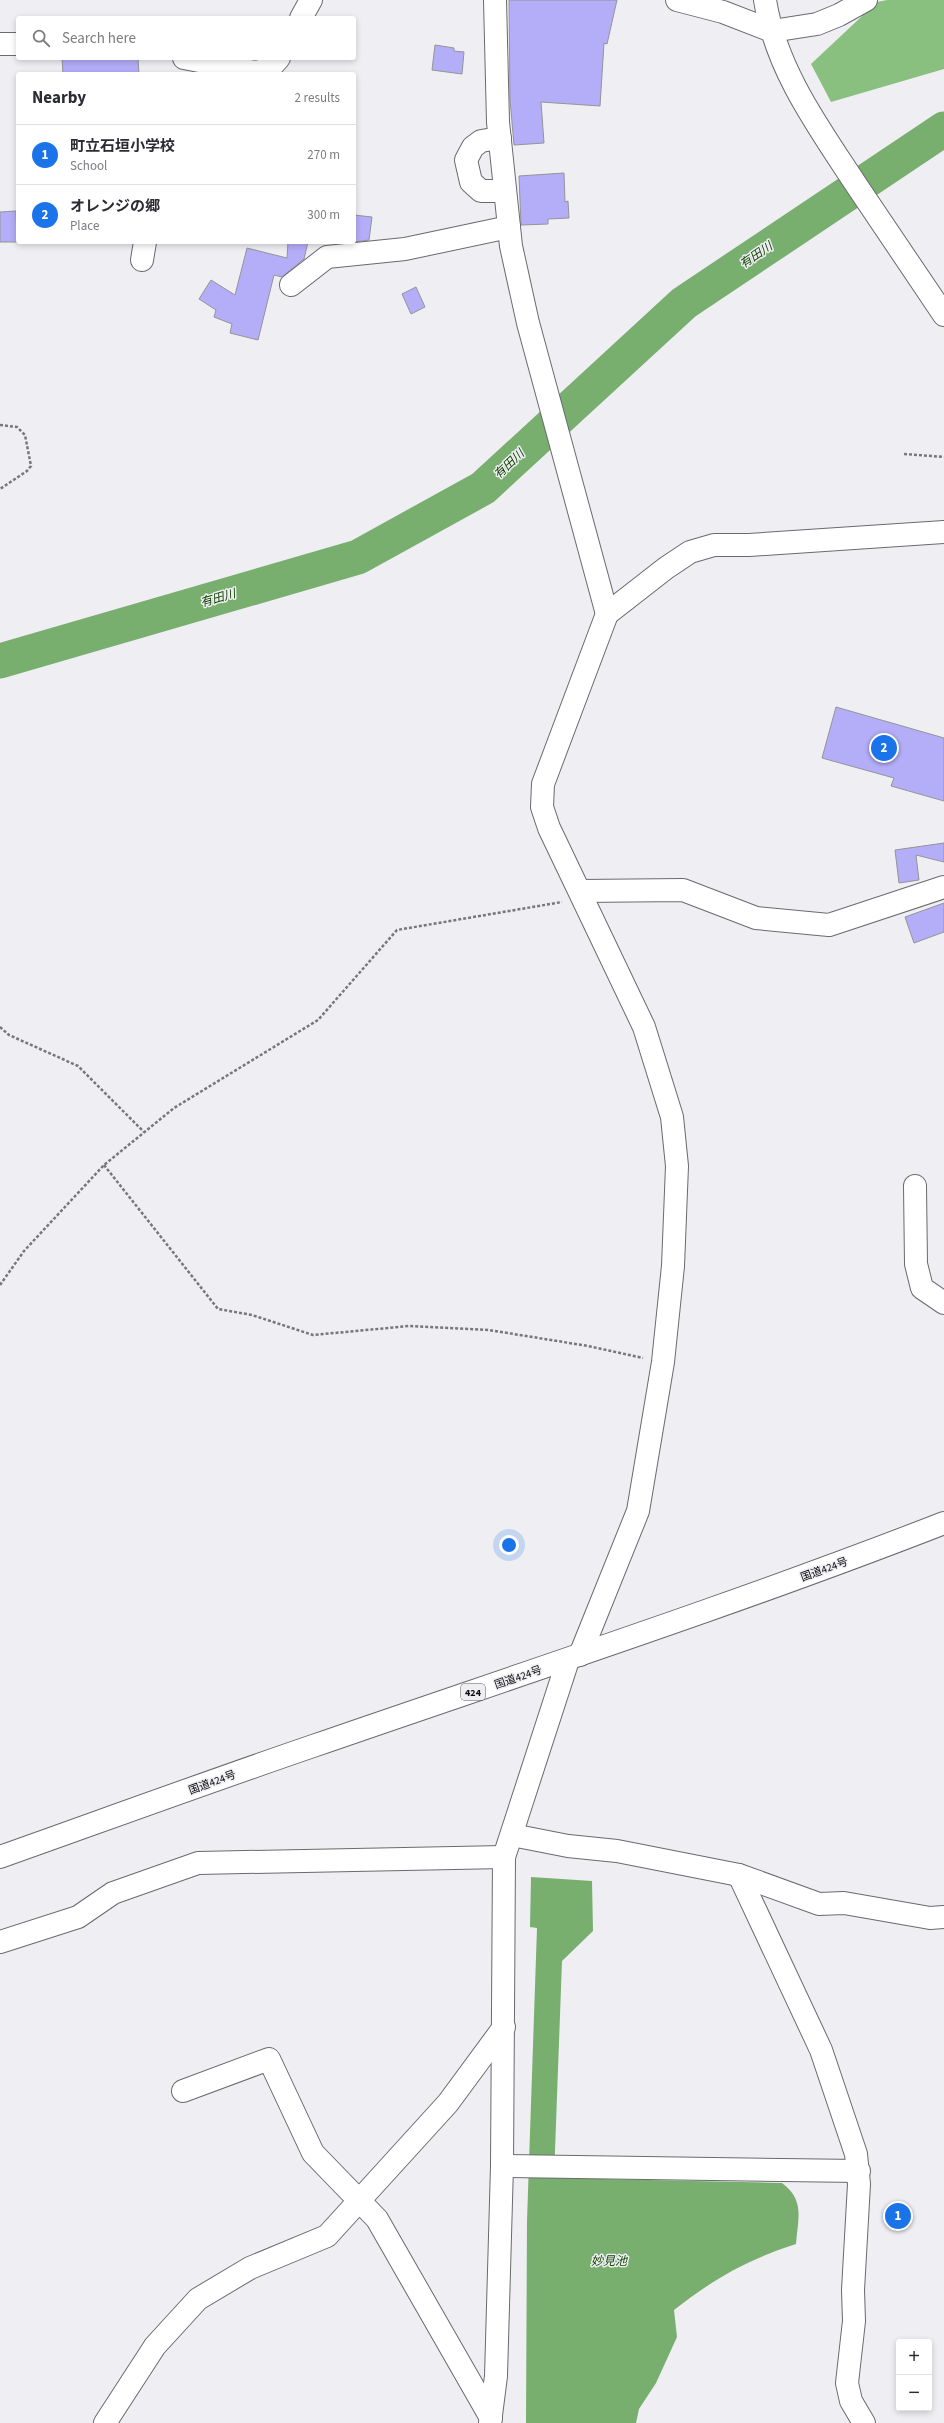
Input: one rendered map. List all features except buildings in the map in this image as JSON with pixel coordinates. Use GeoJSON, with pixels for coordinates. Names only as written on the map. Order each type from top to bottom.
{"type":"FeatureCollection","features":[{"type":"Feature","properties":{"kind":"main road"},"geometry":{"type":"LineString","coordinates":[[303,16],[312,0]]}},
{"type":"Feature","properties":{"kind":"main road"},"geometry":{"type":"LineString","coordinates":[[495,0],[500,138],[511,246],[528,323],[607,614]]}},
{"type":"Feature","properties":{"kind":"main road"},"geometry":{"type":"LineString","coordinates":[[678,0],[723,12],[772,31],[817,24],[839,15],[866,0]]}},
{"type":"Feature","properties":{"kind":"main road"},"geometry":{"type":"LineString","coordinates":[[765,0],[772,31],[788,74],[835,153],[944,314]]}},
{"type":"Feature","properties":{"kind":"main road"},"geometry":{"type":"LineString","coordinates":[[0,44],[16,44]]}},
{"type":"Feature","properties":{"kind":"main road"},"geometry":{"type":"LineString","coordinates":[[189,60],[213,69],[255,72],[269,69],[277,60]]}},
{"type":"Feature","properties":{"kind":"main road"},"geometry":{"type":"LineString","coordinates":[[500,138],[481,141],[473,147],[466,160],[471,182],[481,191],[505,191]]}},
{"type":"Feature","properties":{"kind":"main road"},"geometry":{"type":"LineString","coordinates":[[291,285],[327,257],[405,249],[509,227]]}},
{"type":"Feature","properties":{"kind":"main road"},"geometry":{"type":"LineString","coordinates":[[490,2421],[497,2362],[502,2166],[504,2027],[502,1906],[504,1856],[574,1657],[638,1511],[663,1362],[673,1266],[677,1166],[672,1117],[644,1027],[549,828],[542,806],[543,784],[607,614],[690,552],[714,545],[749,545],[944,532]]}},
{"type":"Feature","properties":{"kind":"main road"},"geometry":{"type":"LineString","coordinates":[[580,891],[683,890],[756,918],[829,925],[944,887]]}},
{"type":"Feature","properties":{"kind":"main road"},"geometry":{"type":"LineString","coordinates":[[916,1186],[916,1264],[922,1288],[944,1303]]}},
{"type":"Feature","properties":{"kind":"main road","name":"国道424号"},"geometry":{"type":"LineString","coordinates":[[0,1858],[306,1748],[574,1657],[845,1562],[944,1523]]}},
{"type":"Feature","properties":{"kind":"main road"},"geometry":{"type":"LineString","coordinates":[[512,1836],[568,1846],[617,1851],[739,1875],[819,1904],[844,1903],[930,1918],[944,1917]]}},
{"type":"Feature","properties":{"kind":"main road"},"geometry":{"type":"LineString","coordinates":[[0,1942],[78,1917],[114,1893],[198,1863],[504,1856]]}},
{"type":"Feature","properties":{"kind":"main road"},"geometry":{"type":"LineString","coordinates":[[739,1875],[821,2050],[852,2141],[859,2171],[853,2290],[854,2321],[847,2383],[851,2402],[864,2423]]}},
{"type":"Feature","properties":{"kind":"main road"},"geometry":{"type":"LineString","coordinates":[[105,2423],[155,2346],[198,2299],[250,2268],[327,2236],[448,2103],[504,2027]]}},
{"type":"Feature","properties":{"kind":"main road"},"geometry":{"type":"LineString","coordinates":[[182,2092],[269,2059],[314,2153],[377,2219],[490,2421]]}},
{"type":"Feature","properties":{"kind":"main road"},"geometry":{"type":"LineString","coordinates":[[502,2166],[859,2171]]}},
{"type":"Feature","properties":{"kind":"path"},"geometry":{"type":"LineString","coordinates":[[0,425],[17,427],[25,435],[31,466],[27,471],[0,489]]}},
{"type":"Feature","properties":{"kind":"path"},"geometry":{"type":"LineString","coordinates":[[904,454],[944,457]]}},
{"type":"Feature","properties":{"kind":"path"},"geometry":{"type":"LineString","coordinates":[[0,1285],[24,1252],[104,1165],[174,1108],[318,1020],[397,930],[560,904],[580,891]]}},
{"type":"Feature","properties":{"kind":"path"},"geometry":{"type":"LineString","coordinates":[[0,1027],[9,1035],[78,1066],[144,1132]]}},
{"type":"Feature","properties":{"kind":"path"},"geometry":{"type":"LineString","coordinates":[[104,1165],[218,1309],[252,1315],[313,1335],[409,1326],[489,1330],[588,1346],[663,1362]]}},
{"type":"Feature","properties":{"kind":"shaded area"},"geometry":{"type":"Polygon","coordinates":[[[887,0],[944,0],[944,69],[831,102],[811,64],[877,2],[887,0]]]}},
{"type":"Feature","properties":{"kind":"water","name":"妙見池"},"geometry":{"type":"Polygon","coordinates":[[[531,1877],[592,1881],[593,1931],[562,1961],[554,2178],[782,2183],[789,2189],[797,2203],[799,2218],[796,2244],[747,2263],[732,2271],[703,2288],[674,2310],[677,2337],[656,2383],[639,2409],[636,2423],[526,2423],[527,2221],[537,1928],[530,1927],[531,1877]]]}},
{"type":"Feature","properties":{"kind":"waterway","name":"有田川"},"geometry":{"type":"LineString","coordinates":[[0,661],[358,557],[483,488],[684,303],[944,129]]}},
{"type":"Feature","properties":{"kind":"place","name":"オレンジの郷"},"geometry":{"type":"Point","coordinates":[884,748]}},
{"type":"Feature","properties":{"kind":"place","name":"町立石垣小学校"},"geometry":{"type":"Point","coordinates":[898,2216]}}]}
